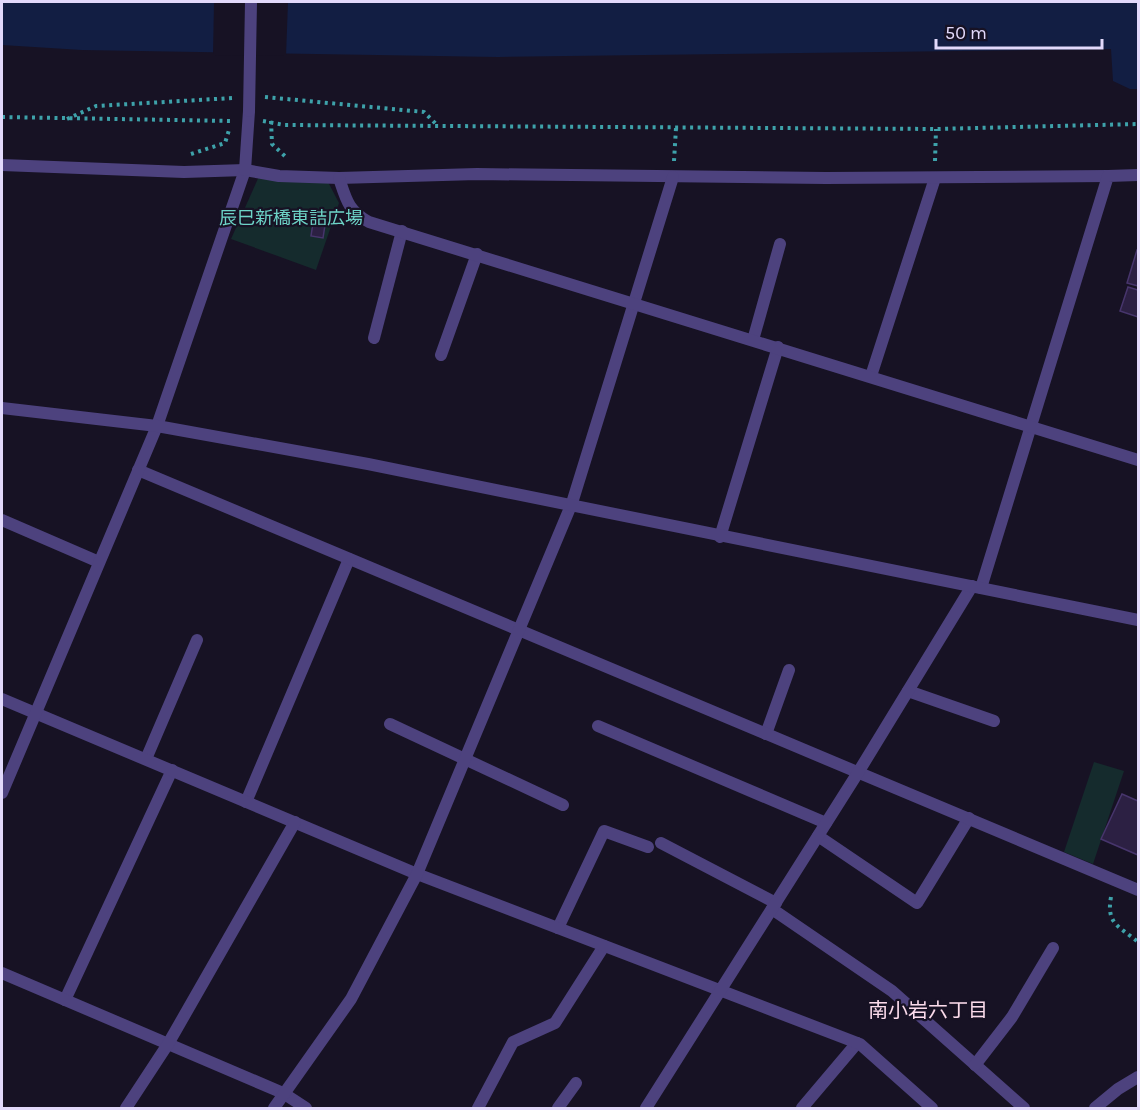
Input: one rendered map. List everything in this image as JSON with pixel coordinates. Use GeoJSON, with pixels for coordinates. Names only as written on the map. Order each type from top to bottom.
{"type":"FeatureCollection","features":[{"type":"Feature","properties":{"kind":"street"},"geometry":{"type":"LineString","coordinates":[[2,793],[157,426],[245,170],[249,116],[251,2]]}},
{"type":"Feature","properties":{"kind":"street"},"geometry":{"type":"LineString","coordinates":[[2,165],[184,172],[245,170],[279,176],[339,178],[673,171],[935,171],[1138,175]]}},
{"type":"Feature","properties":{"kind":"street"},"geometry":{"type":"LineString","coordinates":[[274,1108],[351,999],[417,874],[572,503],[636,303],[673,171]]}},
{"type":"Feature","properties":{"kind":"street"},"geometry":{"type":"LineString","coordinates":[[871,376],[935,171]]}},
{"type":"Feature","properties":{"kind":"street"},"geometry":{"type":"LineString","coordinates":[[646,1108],[908,691],[977,587],[1108,176]]}},
{"type":"Feature","properties":{"kind":"street"},"geometry":{"type":"LineString","coordinates":[[339,178],[347,202],[356,215],[369,222],[1138,460]]}},
{"type":"Feature","properties":{"kind":"street"},"geometry":{"type":"LineString","coordinates":[[374,338],[402,231]]}},
{"type":"Feature","properties":{"kind":"street"},"geometry":{"type":"LineString","coordinates":[[753,340],[780,244]]}},
{"type":"Feature","properties":{"kind":"street"},"geometry":{"type":"LineString","coordinates":[[441,355],[477,254]]}},
{"type":"Feature","properties":{"kind":"street"},"geometry":{"type":"LineString","coordinates":[[720,537],[778,347]]}},
{"type":"Feature","properties":{"kind":"street"},"geometry":{"type":"LineString","coordinates":[[2,408],[157,426],[572,503],[720,537],[1138,620]]}},
{"type":"Feature","properties":{"kind":"street"},"geometry":{"type":"LineString","coordinates":[[138,470],[1138,890]]}},
{"type":"Feature","properties":{"kind":"street"},"geometry":{"type":"LineString","coordinates":[[2,520],[99,562]]}},
{"type":"Feature","properties":{"kind":"street"},"geometry":{"type":"LineString","coordinates":[[246,802],[349,559]]}},
{"type":"Feature","properties":{"kind":"street"},"geometry":{"type":"LineString","coordinates":[[146,759],[197,640]]}},
{"type":"Feature","properties":{"kind":"street"},"geometry":{"type":"LineString","coordinates":[[766,734],[789,670]]}},
{"type":"Feature","properties":{"kind":"street"},"geometry":{"type":"LineString","coordinates":[[908,691],[994,721]]}},
{"type":"Feature","properties":{"kind":"street"},"geometry":{"type":"LineString","coordinates":[[2,699],[417,874],[720,989],[753,1005],[857,1043],[932,1108]]}},
{"type":"Feature","properties":{"kind":"street"},"geometry":{"type":"LineString","coordinates":[[390,724],[464,761],[562,805]]}},
{"type":"Feature","properties":{"kind":"street"},"geometry":{"type":"LineString","coordinates":[[598,726],[826,824]]}},
{"type":"Feature","properties":{"kind":"street"},"geometry":{"type":"LineString","coordinates":[[65,1000],[172,770]]}},
{"type":"Feature","properties":{"kind":"street"},"geometry":{"type":"LineString","coordinates":[[818,836],[917,903],[969,818]]}},
{"type":"Feature","properties":{"kind":"street"},"geometry":{"type":"LineString","coordinates":[[126,1108],[168,1044],[295,822]]}},
{"type":"Feature","properties":{"kind":"street"},"geometry":{"type":"LineString","coordinates":[[558,928],[604,831],[654,845],[774,906],[892,991],[1024,1108]]}},
{"type":"Feature","properties":{"kind":"street"},"geometry":{"type":"LineString","coordinates":[[478,1108],[513,1042],[555,1023],[604,946]]}},
{"type":"Feature","properties":{"kind":"street"},"geometry":{"type":"LineString","coordinates":[[975,1065],[1012,1017],[1053,948]]}},
{"type":"Feature","properties":{"kind":"street"},"geometry":{"type":"LineString","coordinates":[[2,973],[283,1094],[306,1108]]}},
{"type":"Feature","properties":{"kind":"street"},"geometry":{"type":"LineString","coordinates":[[802,1108],[857,1043]]}},
{"type":"Feature","properties":{"kind":"street"},"geometry":{"type":"LineString","coordinates":[[1095,1108],[1118,1089],[1138,1077]]}},
{"type":"Feature","properties":{"kind":"street"},"geometry":{"type":"LineString","coordinates":[[558,1108],[576,1083]]}},
{"type":"Feature","properties":{"kind":"path"},"geometry":{"type":"LineString","coordinates":[[2,117],[249,116],[284,125],[676,128],[936,129],[1138,124]]}},
{"type":"Feature","properties":{"kind":"path"},"geometry":{"type":"LineString","coordinates":[[271,121],[272,144],[288,159]]}},
{"type":"Feature","properties":{"kind":"path"},"geometry":{"type":"LineString","coordinates":[[673,171],[676,128]]}},
{"type":"Feature","properties":{"kind":"path"},"geometry":{"type":"LineString","coordinates":[[935,171],[936,129]]}},
{"type":"Feature","properties":{"kind":"path"},"geometry":{"type":"LineString","coordinates":[[1114,880],[1108,914],[1138,942]]}},
{"type":"Feature","properties":{"kind":"green space","name":"辰巳新橋東詰広場"},"geometry":{"type":"Polygon","coordinates":[[[260,174],[328,182],[339,203],[316,270],[231,239],[260,174]]]}},
{"type":"Feature","properties":{"kind":"green space"},"geometry":{"type":"Polygon","coordinates":[[[1094,762],[1124,771],[1093,864],[1064,852],[1094,762]]]}},
{"type":"Feature","properties":{"kind":"water"},"geometry":{"type":"Polygon","coordinates":[[[2,2],[1138,2],[1138,89],[1130,89],[1113,81],[1111,49],[498,57],[82,50],[2,45],[2,2]]]}},
{"type":"Feature","properties":{"kind":"pier"},"geometry":{"type":"Polygon","coordinates":[[[214,2],[288,2],[286,56],[213,55],[214,2]]]}},
{"type":"Feature","properties":{"kind":"building"},"geometry":{"type":"Polygon","coordinates":[[[313,223],[325,225],[323,238],[311,236],[313,223]]]}},
{"type":"Feature","properties":{"kind":"building"},"geometry":{"type":"Polygon","coordinates":[[[1138,250],[1138,286],[1127,283],[1138,250]]]}},
{"type":"Feature","properties":{"kind":"building"},"geometry":{"type":"Polygon","coordinates":[[[1128,287],[1138,290],[1138,317],[1120,311],[1128,287]]]}},
{"type":"Feature","properties":{"kind":"building"},"geometry":{"type":"Polygon","coordinates":[[[1122,794],[1138,801],[1138,855],[1101,839],[1122,794]]]}},
{"type":"Feature","properties":{"kind":"district","name":"南小岩六丁目"},"geometry":{"type":"Point","coordinates":[928,1010]}}]}
